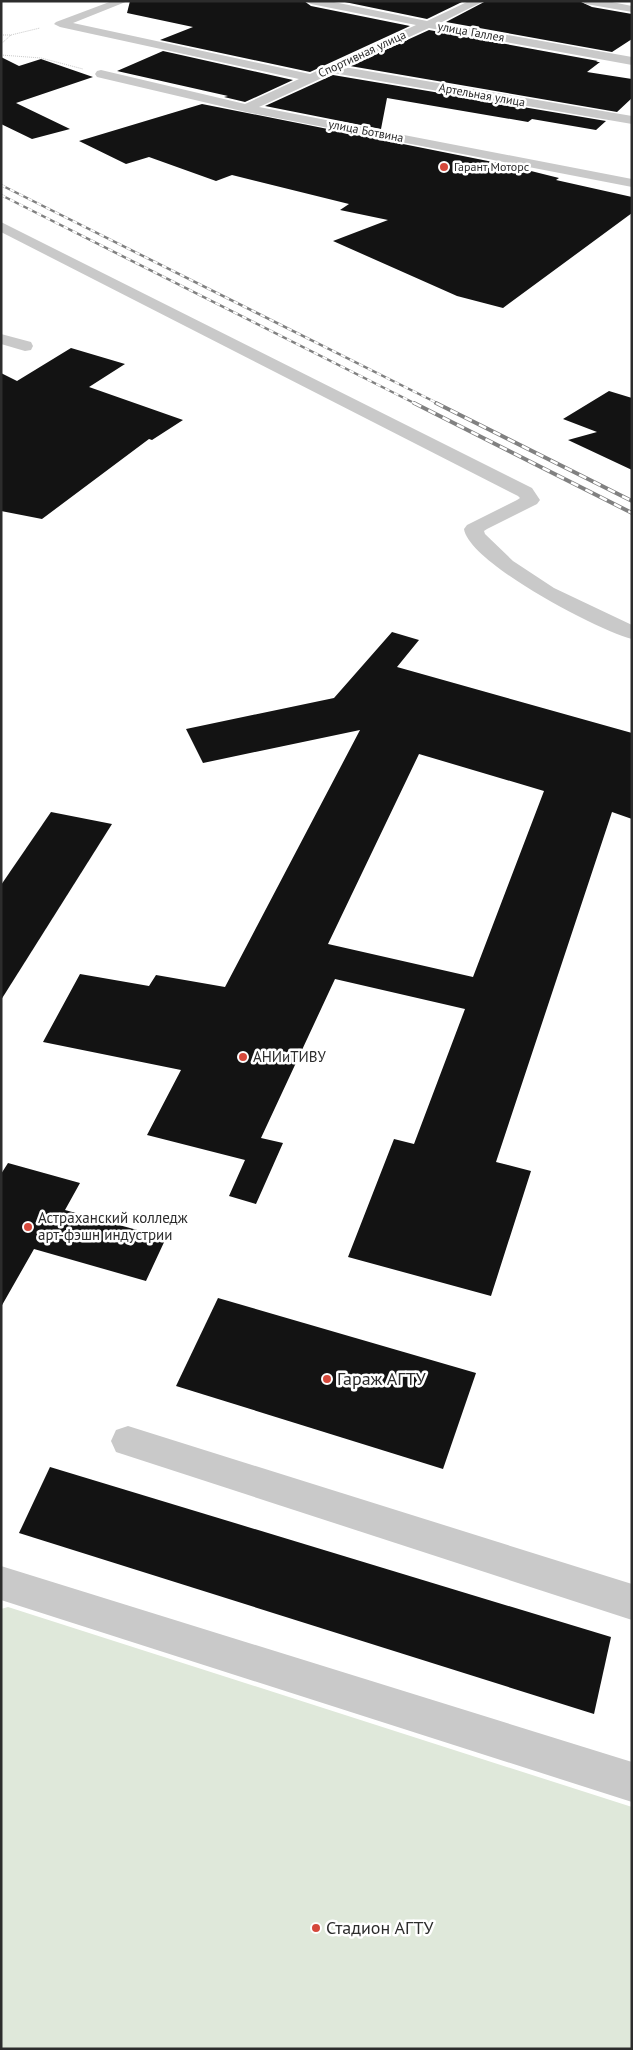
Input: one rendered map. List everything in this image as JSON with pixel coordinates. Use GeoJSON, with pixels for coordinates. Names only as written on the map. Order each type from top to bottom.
{"type":"FeatureCollection","features":[{"type":"Feature","properties":{"kind":"street"},"geometry":{"type":"LineString","coordinates":[[60,24],[123,1]]}},
{"type":"Feature","properties":{"kind":"street","name":"улица Галлея"},"geometry":{"type":"LineString","coordinates":[[311,1],[632,61]]}},
{"type":"Feature","properties":{"kind":"street","name":"Спортивная улица"},"geometry":{"type":"LineString","coordinates":[[246,108],[479,1]]}},
{"type":"Feature","properties":{"kind":"street"},"geometry":{"type":"LineString","coordinates":[[586,1],[632,9]]}},
{"type":"Feature","properties":{"kind":"street"},"geometry":{"type":"LineString","coordinates":[[60,24],[164,48],[312,78]]}},
{"type":"Feature","properties":{"kind":"street"},"geometry":{"type":"LineString","coordinates":[[146,55],[164,48]]}},
{"type":"Feature","properties":{"kind":"street"},"geometry":{"type":"LineString","coordinates":[[100,74],[118,66]]}},
{"type":"Feature","properties":{"kind":"street","name":"Артельная улица"},"geometry":{"type":"LineString","coordinates":[[332,69],[632,120]]}},
{"type":"Feature","properties":{"kind":"street","name":"улица Ботвина"},"geometry":{"type":"LineString","coordinates":[[100,74],[246,108],[632,183]]}},
{"type":"Feature","properties":{"kind":"street"},"geometry":{"type":"LineString","coordinates":[[1,226],[525,492],[530,500],[518,509],[480,525],[474,529],[474,536],[506,565],[547,592],[632,633]]}},
{"type":"Feature","properties":{"kind":"street"},"geometry":{"type":"LineString","coordinates":[[1,338],[26,346]]}},
{"type":"Feature","properties":{"kind":"street"},"geometry":{"type":"LineString","coordinates":[[128,1441],[632,1602]]}},
{"type":"Feature","properties":{"kind":"street"},"geometry":{"type":"LineString","coordinates":[[1,1583],[632,1782]]}},
{"type":"Feature","properties":{"kind":"path"},"geometry":{"type":"LineString","coordinates":[[1,35],[60,24]]}},
{"type":"Feature","properties":{"kind":"path"},"geometry":{"type":"LineString","coordinates":[[1,44],[12,34]]}},
{"type":"Feature","properties":{"kind":"path"},"geometry":{"type":"LineString","coordinates":[[1,55],[41,58],[100,74]]}},
{"type":"Feature","properties":{"kind":"shaded area","name":"Стадион АГТУ"},"geometry":{"type":"Polygon","coordinates":[[[8,1607],[632,1807],[632,2049],[1,2049],[1,1609],[8,1607]]]}},
{"type":"Feature","properties":{"kind":"building"},"geometry":{"type":"Polygon","coordinates":[[[130,1],[304,1],[311,6],[410,26],[310,72],[160,40],[193,27],[127,13],[130,1]]]}},
{"type":"Feature","properties":{"kind":"building"},"geometry":{"type":"Polygon","coordinates":[[[340,1],[464,1],[427,19],[340,1]]]}},
{"type":"Feature","properties":{"kind":"building"},"geometry":{"type":"Polygon","coordinates":[[[486,1],[579,1],[592,7],[632,14],[632,39],[612,52],[446,22],[486,1]]]}},
{"type":"Feature","properties":{"kind":"building"},"geometry":{"type":"Polygon","coordinates":[[[429,30],[598,61],[596,62],[600,62],[587,72],[632,79],[632,98],[617,112],[350,66],[429,30]]]}},
{"type":"Feature","properties":{"kind":"building"},"geometry":{"type":"Polygon","coordinates":[[[163,51],[293,80],[245,102],[224,97],[228,96],[117,71],[163,51]]]}},
{"type":"Feature","properties":{"kind":"building"},"geometry":{"type":"Polygon","coordinates":[[[1,57],[19,66],[41,59],[93,77],[16,103],[70,129],[32,139],[1,124],[1,57]]]}},
{"type":"Feature","properties":{"kind":"building"},"geometry":{"type":"Polygon","coordinates":[[[333,75],[606,121],[596,130],[532,119],[528,122],[387,98],[381,129],[265,106],[333,75]]]}},
{"type":"Feature","properties":{"kind":"building"},"geometry":{"type":"Polygon","coordinates":[[[202,104],[503,164],[559,178],[556,180],[632,197],[632,213],[503,308],[457,296],[333,241],[388,220],[340,210],[349,204],[232,175],[216,181],[149,157],[126,164],[79,141],[202,104]]]}},
{"type":"Feature","properties":{"kind":"building"},"geometry":{"type":"Polygon","coordinates":[[[71,348],[125,364],[89,387],[183,420],[152,440],[149,439],[42,519],[1,511],[1,373],[17,381],[71,348]]]}},
{"type":"Feature","properties":{"kind":"building"},"geometry":{"type":"Polygon","coordinates":[[[609,391],[632,398],[632,470],[568,440],[597,432],[563,419],[609,391]]]}},
{"type":"Feature","properties":{"kind":"building"},"geometry":{"type":"Polygon","coordinates":[[[392,632],[419,640],[397,667],[632,733],[632,819],[612,812],[496,1162],[531,1171],[491,1296],[348,1257],[394,1139],[414,1144],[465,1009],[335,979],[261,1138],[283,1143],[256,1204],[229,1196],[245,1160],[147,1135],[181,1070],[43,1042],[80,974],[149,986],[156,975],[225,987],[360,730],[203,763],[186,729],[334,698],[392,632]],[[419,754],[328,944],[473,977],[544,791],[419,754]]]}},
{"type":"Feature","properties":{"kind":"building"},"geometry":{"type":"Polygon","coordinates":[[[51,812],[112,824],[1,1000],[1,885],[51,812]]]}},
{"type":"Feature","properties":{"kind":"building","name":"Астраханский колледж арт-фэшн индустрии"},"geometry":{"type":"Polygon","coordinates":[[[8,1163],[80,1183],[65,1210],[166,1238],[146,1281],[34,1249],[1,1307],[1,1174],[8,1163]]]}},
{"type":"Feature","properties":{"kind":"building","name":"Гараж АГТУ"},"geometry":{"type":"Polygon","coordinates":[[[218,1298],[476,1373],[443,1469],[176,1386],[218,1298]]]}},
{"type":"Feature","properties":{"kind":"building"},"geometry":{"type":"Polygon","coordinates":[[[50,1467],[611,1637],[594,1714],[19,1533],[50,1467]]]}},
{"type":"Feature","properties":{"kind":"railway"},"geometry":{"type":"LineString","coordinates":[[1,185],[439,404]]}},
{"type":"Feature","properties":{"kind":"railway"},"geometry":{"type":"LineString","coordinates":[[1,195],[416,404]]}},
{"type":"Feature","properties":{"kind":"railway"},"geometry":{"type":"LineString","coordinates":[[414,403],[632,513]]}},
{"type":"Feature","properties":{"kind":"railway"},"geometry":{"type":"LineString","coordinates":[[436,403],[632,501]]}},
{"type":"Feature","properties":{"kind":"place","name":"Гарант Моторс"},"geometry":{"type":"Point","coordinates":[444,167]}},
{"type":"Feature","properties":{"kind":"place","name":"АНИиТИВУ"},"geometry":{"type":"Point","coordinates":[243,1057]}},
{"type":"Feature","properties":{"kind":"place","name":"Астраханский колледж арт-фэшн индустрии"},"geometry":{"type":"Point","coordinates":[28,1227]}},
{"type":"Feature","properties":{"kind":"place","name":"Гараж АГТУ"},"geometry":{"type":"Point","coordinates":[327,1379]}},
{"type":"Feature","properties":{"kind":"place","name":"Стадион АГТУ"},"geometry":{"type":"Point","coordinates":[316,1928]}}]}
